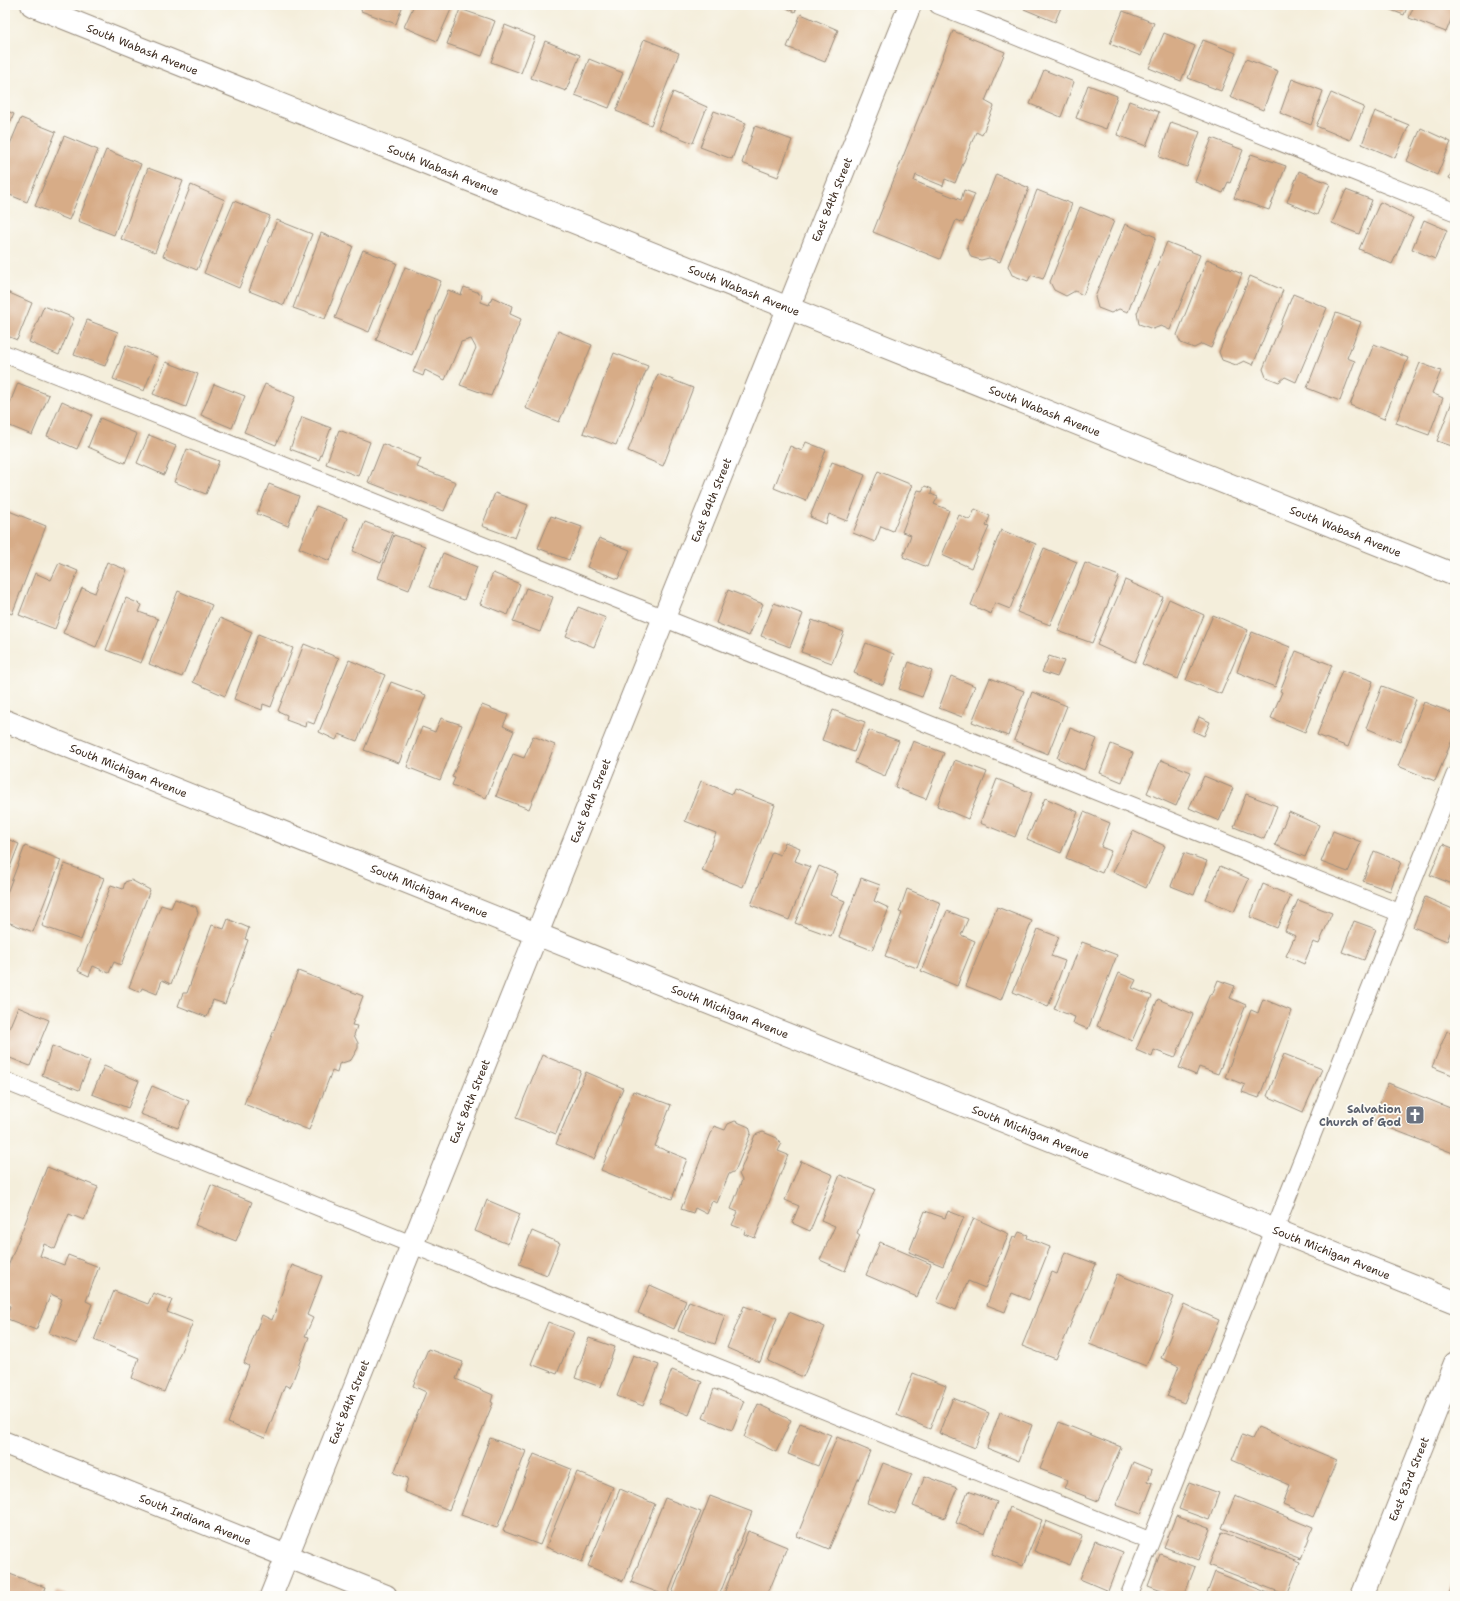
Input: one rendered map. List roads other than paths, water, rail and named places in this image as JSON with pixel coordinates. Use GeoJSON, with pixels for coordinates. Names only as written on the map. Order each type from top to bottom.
{"type":"FeatureCollection","features":[{"type":"Feature","properties":{"kind":"street","name":"South Wabash Avenue"},"geometry":{"type":"LineString","coordinates":[[32,5],[1455,575]]}},
{"type":"Feature","properties":{"kind":"street","name":"East 84th Street"},"geometry":{"type":"LineString","coordinates":[[271,1596],[910,5]]}},
{"type":"Feature","properties":{"kind":"street","name":"South Michigan Avenue"},"geometry":{"type":"LineString","coordinates":[[5,721],[1455,1302]]}},
{"type":"Feature","properties":{"kind":"street","name":"East 83rd Street"},"geometry":{"type":"LineString","coordinates":[[1362,1596],[1455,1363]]}},
{"type":"Feature","properties":{"kind":"street","name":"South Indiana Avenue"},"geometry":{"type":"LineString","coordinates":[[5,1443],[386,1596]]}},
{"type":"Feature","properties":{"kind":"lane"},"geometry":{"type":"LineString","coordinates":[[938,5],[1455,212]]}},
{"type":"Feature","properties":{"kind":"lane"},"geometry":{"type":"LineString","coordinates":[[5,354],[1400,913]]}},
{"type":"Feature","properties":{"kind":"lane"},"geometry":{"type":"LineString","coordinates":[[1129,1596],[1455,775]]}},
{"type":"Feature","properties":{"kind":"lane"},"geometry":{"type":"LineString","coordinates":[[5,1081],[1150,1541]]}},
{"type":"Feature","properties":{"kind":"place","name":"Salvation Church of God"},"geometry":{"type":"Point","coordinates":[1415,1115]}}]}
